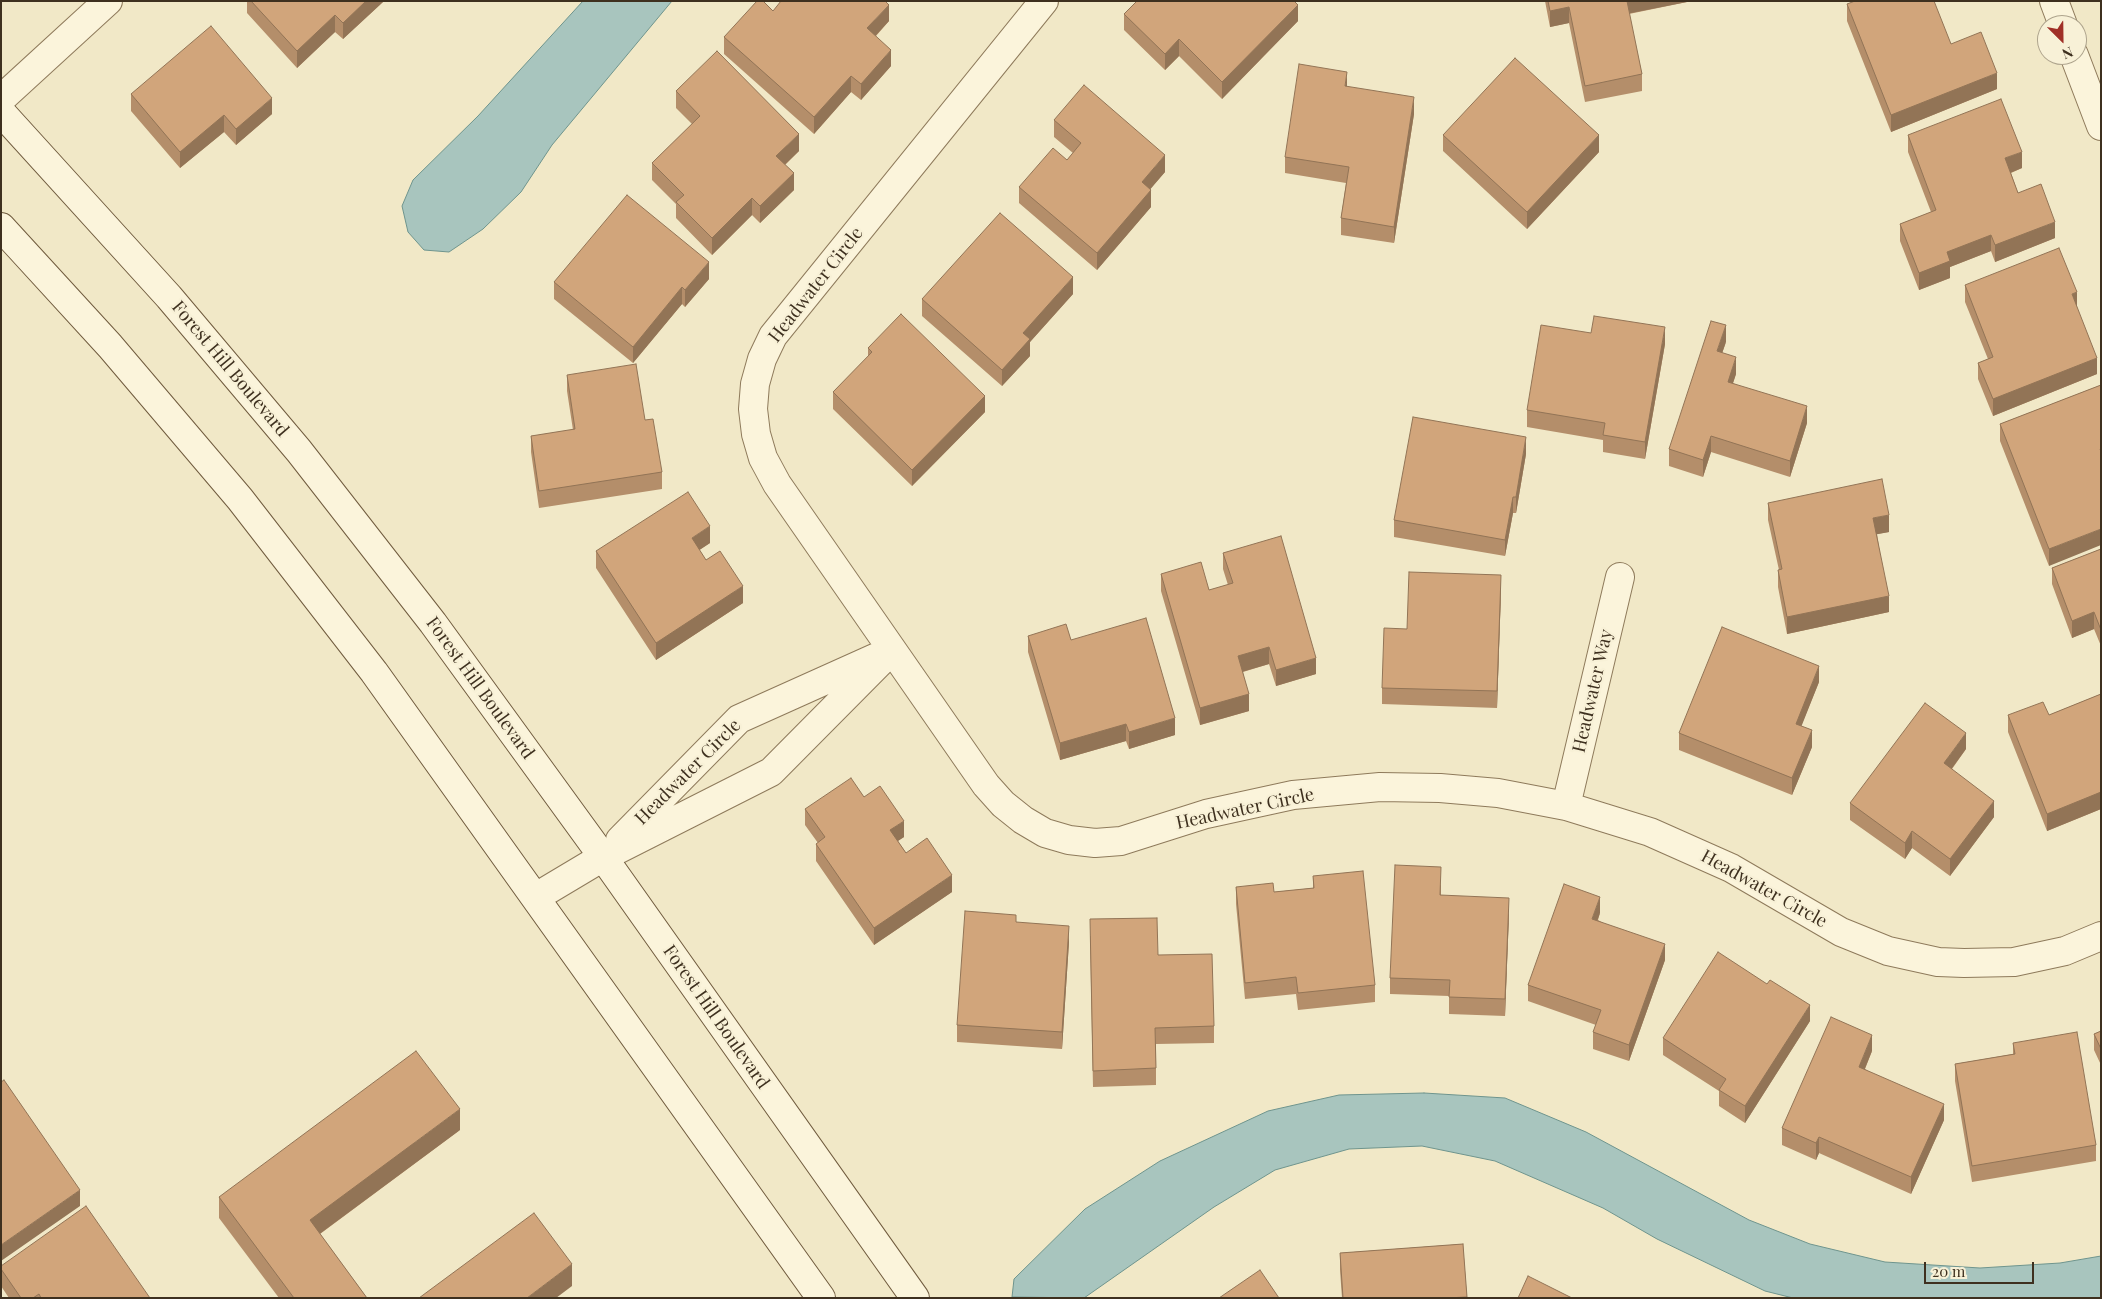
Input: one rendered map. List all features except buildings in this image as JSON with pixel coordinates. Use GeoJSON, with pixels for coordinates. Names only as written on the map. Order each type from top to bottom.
{"type":"FeatureCollection","features":[{"type":"Feature","properties":{"kind":"street"},"geometry":{"type":"LineString","coordinates":[[1,99],[108,1]]}},
{"type":"Feature","properties":{"kind":"street","name":"Headwater Circle"},"geometry":{"type":"LineString","coordinates":[[1044,1],[773,336],[762,359],[755,384],[753,409],[756,434],[763,458],[777,484],[986,785],[1003,804],[1023,820],[1045,833],[1069,840],[1095,843],[1120,841],[1206,814],[1292,795],[1380,787],[1440,788],[1498,794],[1566,806],[1650,832],[1731,868],[1841,932],[1888,951],[1938,962],[2014,962],[2065,951],[2101,936]]}},
{"type":"Feature","properties":{"kind":"street"},"geometry":{"type":"LineString","coordinates":[[2054,1],[2059,15]]}},
{"type":"Feature","properties":{"kind":"street"},"geometry":{"type":"LineString","coordinates":[[2078,65],[2101,126]]}},
{"type":"Feature","properties":{"kind":"street","name":"Forest Hill Boulevard"},"geometry":{"type":"LineString","coordinates":[[1,112],[169,297],[299,451],[433,623],[603,858],[915,1298]]}},
{"type":"Feature","properties":{"kind":"street"},"geometry":{"type":"LineString","coordinates":[[1,227],[110,346],[240,500],[374,672],[821,1298]]}},
{"type":"Feature","properties":{"kind":"street","name":"Headwater Way"},"geometry":{"type":"LineString","coordinates":[[1566,806],[1620,577]]}},
{"type":"Feature","properties":{"kind":"street","name":"Headwater Circle"},"geometry":{"type":"LineString","coordinates":[[603,858],[739,719],[892,650]]}},
{"type":"Feature","properties":{"kind":"street","name":"Headwater Circle"},"geometry":{"type":"LineString","coordinates":[[536,897],[603,858],[771,772],[892,650]]}},
{"type":"Feature","properties":{"kind":"water"},"geometry":{"type":"Polygon","coordinates":[[[583,1],[672,1],[552,145],[521,192],[483,229],[449,252],[424,250],[408,232],[402,206],[413,180],[478,116],[583,1]]]}},
{"type":"Feature","properties":{"kind":"water"},"geometry":{"type":"Polygon","coordinates":[[[1424,1093],[1505,1098],[1586,1132],[1749,1220],[1810,1244],[1885,1262],[1980,1268],[2060,1263],[2101,1256],[2101,1298],[1793,1298],[1765,1291],[1657,1239],[1603,1208],[1495,1161],[1422,1146],[1349,1149],[1275,1170],[1214,1207],[1084,1298],[1012,1297],[1014,1279],[1085,1209],[1160,1161],[1268,1111],[1339,1095],[1424,1093]]]}}]}
